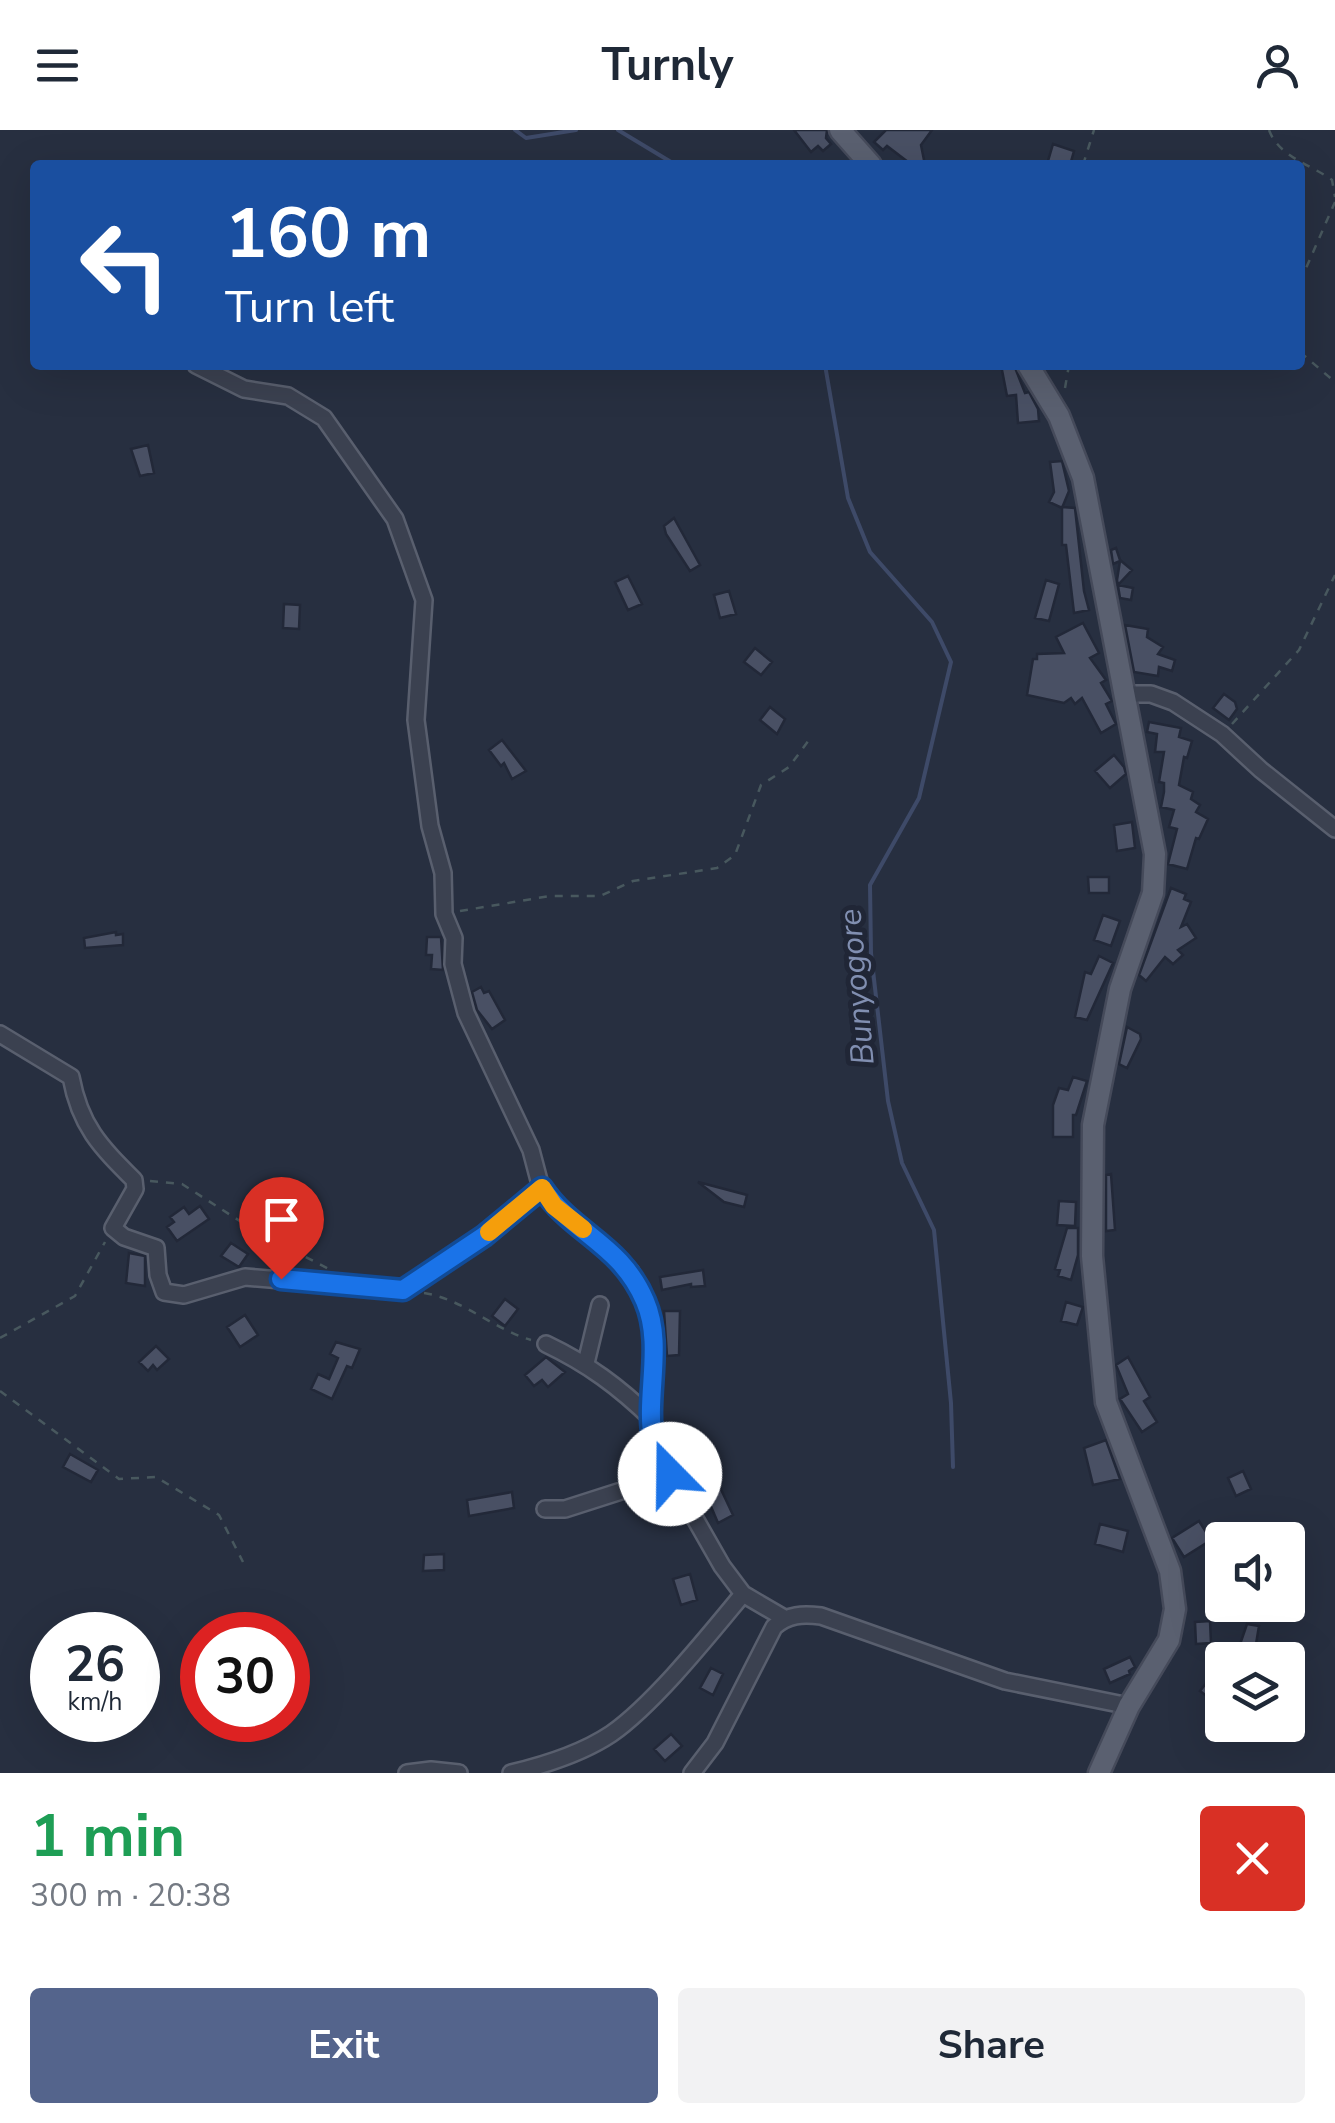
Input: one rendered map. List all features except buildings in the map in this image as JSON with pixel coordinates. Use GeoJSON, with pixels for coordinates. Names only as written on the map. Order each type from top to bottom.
{"type":"FeatureCollection","features":[{"type":"Feature","properties":{"kind":"main road"},"geometry":{"type":"LineString","coordinates":[[840,130],[867,160]]}},
{"type":"Feature","properties":{"kind":"main road"},"geometry":{"type":"LineString","coordinates":[[1031,370],[1058,416],[1083,478],[1156,854],[1153,894],[1120,989],[1092,1125],[1092,1256],[1106,1402],[1170,1571],[1175,1609],[1169,1640],[1128,1706],[1099,1773]]}},
{"type":"Feature","properties":{"kind":"street"},"geometry":{"type":"LineString","coordinates":[[206,370],[244,389],[288,396],[324,418],[394,519],[424,600],[416,720],[430,826],[443,872],[444,914],[454,938],[453,964],[458,988],[484,1054],[531,1150],[542,1188],[554,1206],[631,1272],[647,1305],[653,1336],[653,1445],[722,1566],[743,1594],[784,1618],[821,1616],[1005,1681],[1128,1706]]}},
{"type":"Feature","properties":{"kind":"street"},"geometry":{"type":"LineString","coordinates":[[1123,694],[1151,694],[1173,702],[1222,734],[1335,828]]}},
{"type":"Feature","properties":{"kind":"street"},"geometry":{"type":"LineString","coordinates":[[0,1034],[71,1076],[84,1124],[134,1180],[135,1188],[113,1228],[124,1237],[156,1248],[158,1276],[164,1292],[184,1294],[245,1277],[403,1290],[484,1236],[542,1188]]}},
{"type":"Feature","properties":{"kind":"street"},"geometry":{"type":"LineString","coordinates":[[586,1363],[600,1306]]}},
{"type":"Feature","properties":{"kind":"street"},"geometry":{"type":"LineString","coordinates":[[546,1344],[586,1363],[621,1389],[652,1420]]}},
{"type":"Feature","properties":{"kind":"street"},"geometry":{"type":"LineString","coordinates":[[545,1509],[565,1509],[670,1474]]}},
{"type":"Feature","properties":{"kind":"street"},"geometry":{"type":"LineString","coordinates":[[511,1773],[540,1766],[612,1733],[666,1681],[743,1594]]}},
{"type":"Feature","properties":{"kind":"street"},"geometry":{"type":"LineString","coordinates":[[692,1773],[715,1744],[774,1626],[784,1618]]}},
{"type":"Feature","properties":{"kind":"street"},"geometry":{"type":"LineString","coordinates":[[407,1773],[460,1773]]}},
{"type":"Feature","properties":{"kind":"path"},"geometry":{"type":"LineString","coordinates":[[1085,160],[1094,130]]}},
{"type":"Feature","properties":{"kind":"path"},"geometry":{"type":"LineString","coordinates":[[1269,130],[1270,136],[1297,160]]}},
{"type":"Feature","properties":{"kind":"path"},"geometry":{"type":"LineString","coordinates":[[1305,165],[1332,180],[1335,199],[1305,270]]}},
{"type":"Feature","properties":{"kind":"path"},"geometry":{"type":"LineString","coordinates":[[1305,356],[1335,382]]}},
{"type":"Feature","properties":{"kind":"path"},"geometry":{"type":"LineString","coordinates":[[1222,734],[1300,650],[1335,574]]}},
{"type":"Feature","properties":{"kind":"path"},"geometry":{"type":"LineString","coordinates":[[444,914],[550,896],[600,896],[632,881],[717,868],[735,855],[761,785],[789,767],[809,740]]}},
{"type":"Feature","properties":{"kind":"path"},"geometry":{"type":"LineString","coordinates":[[134,1180],[182,1184],[257,1232],[361,1286]]}},
{"type":"Feature","properties":{"kind":"path"},"geometry":{"type":"LineString","coordinates":[[0,1338],[76,1296],[113,1228]]}},
{"type":"Feature","properties":{"kind":"path"},"geometry":{"type":"LineString","coordinates":[[403,1290],[444,1296],[510,1334],[546,1344]]}},
{"type":"Feature","properties":{"kind":"path"},"geometry":{"type":"LineString","coordinates":[[0,1392],[119,1480],[156,1477],[220,1515],[243,1562]]}},
{"type":"Feature","properties":{"kind":"waterway","name":"Bunyogore"},"geometry":{"type":"LineString","coordinates":[[515,130],[526,138],[576,130]]}},
{"type":"Feature","properties":{"kind":"waterway","name":"Bunyogore"},"geometry":{"type":"LineString","coordinates":[[618,130],[668,160]]}},
{"type":"Feature","properties":{"kind":"waterway","name":"Bunyogore"},"geometry":{"type":"LineString","coordinates":[[826,370],[848,498],[870,552],[932,622],[951,662],[919,798],[870,885],[871,953],[888,1101],[902,1163],[934,1230],[951,1403],[953,1467]]}},
{"type":"Feature","properties":{"kind":"slow traffic"},"geometry":{"type":"LineString","coordinates":[[489,1232],[542,1188],[554,1206],[583,1229]]}},
{"type":"Feature","properties":{"kind":"route"},"geometry":{"type":"LineString","coordinates":[[281,1279],[403,1290],[484,1236],[542,1188],[554,1206],[609,1249],[631,1272],[647,1305],[653,1336],[653,1445],[670,1474]]}}]}
